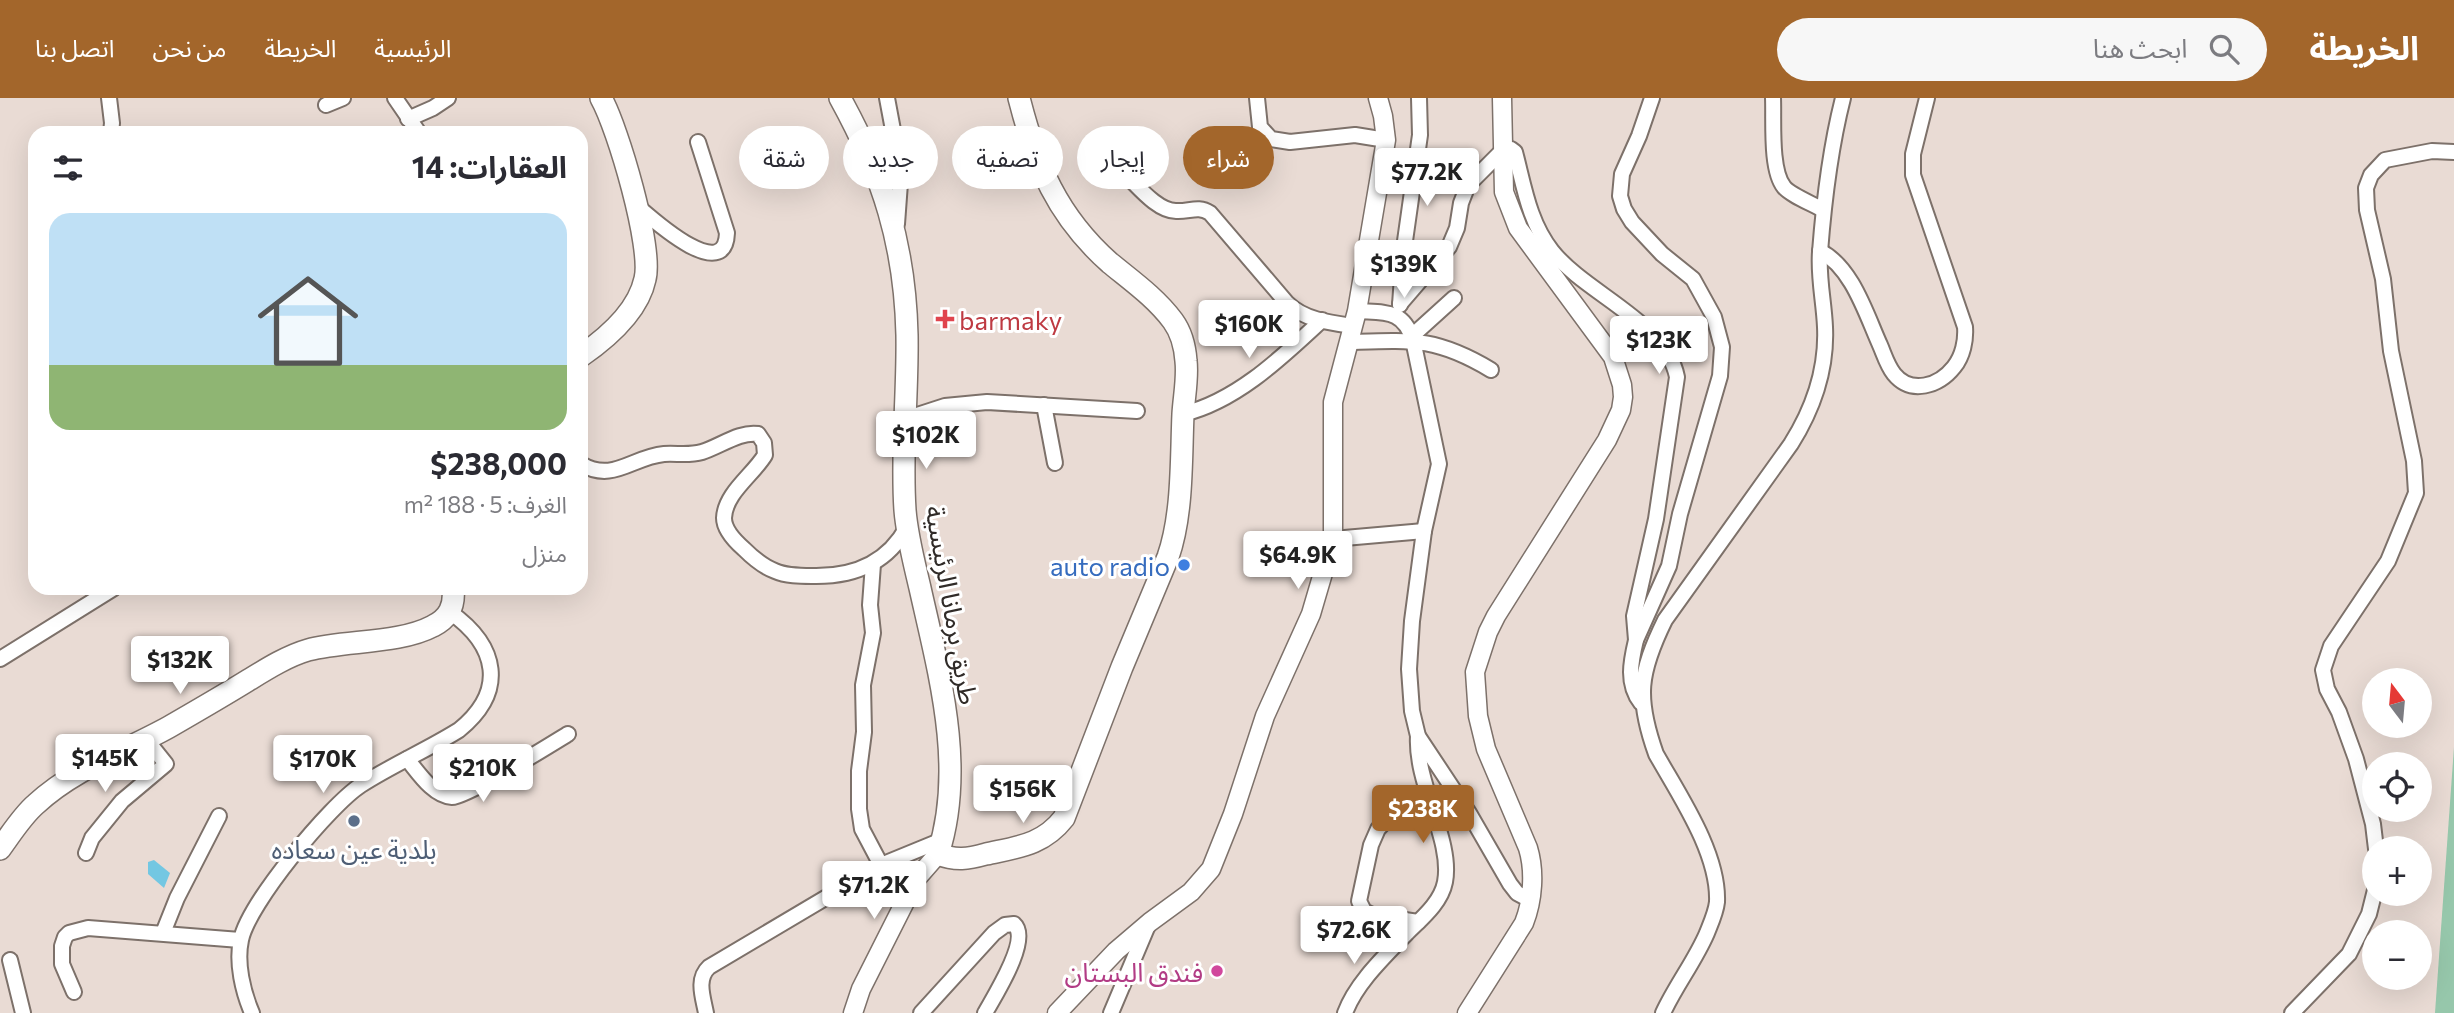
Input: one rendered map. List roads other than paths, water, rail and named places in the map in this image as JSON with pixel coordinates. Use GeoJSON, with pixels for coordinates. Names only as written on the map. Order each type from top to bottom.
{"type":"FeatureCollection","features":[{"type":"Feature","properties":{"kind":"main road"},"geometry":{"type":"LineString","coordinates":[[588,350],[614,330],[628,312],[646,278],[644,248],[635,204],[620,146],[601,98]]}},
{"type":"Feature","properties":{"kind":"main road","name":"طريق برمانا الرئيسية"},"geometry":{"type":"LineString","coordinates":[[840,98],[873,162],[896,235],[903,282],[907,334],[905,509],[946,718],[948,811],[937,847]]}},
{"type":"Feature","properties":{"kind":"main road"},"geometry":{"type":"LineString","coordinates":[[937,847],[950,859],[963,860],[1021,848],[1041,839],[1058,826],[1070,807],[1122,667],[1174,542],[1187,364],[1181,337],[1174,322],[1156,302],[1070,222],[1039,166],[1019,98]]}},
{"type":"Feature","properties":{"kind":"main road"},"geometry":{"type":"LineString","coordinates":[[0,849],[35,804],[92,764],[146,739],[306,650],[411,634],[430,628],[444,620],[450,612],[454,595]]}},
{"type":"Feature","properties":{"kind":"street"},"geometry":{"type":"LineString","coordinates":[[109,98],[111,126]]}},
{"type":"Feature","properties":{"kind":"street"},"geometry":{"type":"LineString","coordinates":[[326,105],[343,98]]}},
{"type":"Feature","properties":{"kind":"street"},"geometry":{"type":"LineString","coordinates":[[395,98],[414,126]]}},
{"type":"Feature","properties":{"kind":"street"},"geometry":{"type":"LineString","coordinates":[[408,118],[427,111],[448,98]]}},
{"type":"Feature","properties":{"kind":"street"},"geometry":{"type":"LineString","coordinates":[[887,98],[899,162],[896,235]]}},
{"type":"Feature","properties":{"kind":"street"},"geometry":{"type":"LineString","coordinates":[[1257,98],[1261,127],[1271,139],[1290,142],[1355,135],[1386,140]]}},
{"type":"Feature","properties":{"kind":"street"},"geometry":{"type":"LineString","coordinates":[[1057,1013],[1116,951],[1191,892],[1211,869],[1233,814],[1265,716],[1311,614],[1334,539],[1333,402],[1353,326],[1386,140],[1378,98]]}},
{"type":"Feature","properties":{"kind":"street"},"geometry":{"type":"LineString","coordinates":[[1345,1013],[1374,969],[1437,900],[1445,883],[1446,861],[1418,758],[1418,736],[1409,692],[1409,669],[1424,531],[1439,464],[1412,338],[1400,311],[1404,248],[1420,135],[1419,98]]}},
{"type":"Feature","properties":{"kind":"street"},"geometry":{"type":"LineString","coordinates":[[1467,1013],[1524,923],[1530,900],[1532,862],[1486,749],[1478,716],[1475,672],[1496,615],[1607,440],[1621,410],[1623,397],[1613,357],[1518,229],[1504,192],[1502,98]]}},
{"type":"Feature","properties":{"kind":"street"},"geometry":{"type":"LineString","coordinates":[[1652,98],[1622,174],[1620,196],[1632,222],[1662,254],[1693,279],[1714,317],[1722,347],[1720,376],[1680,514],[1669,566],[1636,640],[1631,667],[1634,693],[1642,704],[1656,754],[1710,859],[1716,897],[1715,911],[1708,932],[1663,1013]]}},
{"type":"Feature","properties":{"kind":"street"},"geometry":{"type":"LineString","coordinates":[[1773,98],[1777,173],[1784,187],[1822,210]]}},
{"type":"Feature","properties":{"kind":"street"},"geometry":{"type":"LineString","coordinates":[[1642,704],[1646,664],[1668,615],[1761,488],[1800,429],[1822,373],[1825,348],[1819,271],[1822,210],[1843,98]]}},
{"type":"Feature","properties":{"kind":"street"},"geometry":{"type":"LineString","coordinates":[[1820,251],[1843,271],[1855,290],[1888,365],[1900,379],[1916,387],[1926,386],[1942,378],[1955,366],[1966,336],[1962,312],[1913,175],[1913,154],[1927,98]]}},
{"type":"Feature","properties":{"kind":"street"},"geometry":{"type":"LineString","coordinates":[[635,204],[686,245],[704,253],[723,248],[727,242],[727,233],[698,142]]}},
{"type":"Feature","properties":{"kind":"street"},"geometry":{"type":"LineString","coordinates":[[1353,326],[1385,313],[1400,311],[1449,247],[1468,186],[1502,151],[1511,149],[1515,152],[1530,211],[1551,250],[1568,270],[1643,326],[1666,350],[1674,364],[1677,377],[1664,474],[1634,616],[1636,640]]}},
{"type":"Feature","properties":{"kind":"street"},"geometry":{"type":"LineString","coordinates":[[2374,836],[2356,759],[2339,712],[2327,689],[2323,670],[2331,646],[2388,561],[2416,493],[2414,461],[2391,351],[2383,279],[2367,210],[2365,188],[2371,174],[2385,160],[2432,151],[2454,152]]}},
{"type":"Feature","properties":{"kind":"street"},"geometry":{"type":"LineString","coordinates":[[1143,189],[1168,209],[1180,211],[1198,208],[1210,212],[1292,308],[1322,320],[1412,338],[1457,351],[1491,370]]}},
{"type":"Feature","properties":{"kind":"street"},"geometry":{"type":"LineString","coordinates":[[1412,338],[1454,298]]}},
{"type":"Feature","properties":{"kind":"street"},"geometry":{"type":"LineString","coordinates":[[1183,414],[1218,401],[1245,384],[1322,320]]}},
{"type":"Feature","properties":{"kind":"street"},"geometry":{"type":"LineString","coordinates":[[905,419],[930,410],[987,402],[1138,411]]}},
{"type":"Feature","properties":{"kind":"street"},"geometry":{"type":"LineString","coordinates":[[1044,405],[1055,463]]}},
{"type":"Feature","properties":{"kind":"street"},"geometry":{"type":"LineString","coordinates":[[588,468],[608,472],[649,457],[693,454],[747,434],[758,434],[764,443],[765,455],[731,499],[724,518],[729,533],[738,544],[774,571],[795,576],[825,577],[864,569],[893,549],[907,527]]}},
{"type":"Feature","properties":{"kind":"street"},"geometry":{"type":"LineString","coordinates":[[1334,539],[1424,531]]}},
{"type":"Feature","properties":{"kind":"street"},"geometry":{"type":"LineString","coordinates":[[873,564],[870,605],[873,633],[863,685],[864,732],[859,771],[859,808],[862,829],[881,865]]}},
{"type":"Feature","properties":{"kind":"street"},"geometry":{"type":"LineString","coordinates":[[0,659],[103,595]]}},
{"type":"Feature","properties":{"kind":"street"},"geometry":{"type":"LineString","coordinates":[[1652,606],[1668,615]]}},
{"type":"Feature","properties":{"kind":"street"},"geometry":{"type":"LineString","coordinates":[[252,1013],[239,962],[240,940],[252,913],[270,885],[343,798],[447,738],[466,725],[486,701],[491,675],[482,644],[465,623],[450,612]]}},
{"type":"Feature","properties":{"kind":"street"},"geometry":{"type":"LineString","coordinates":[[407,759],[423,779],[439,792],[456,796],[568,734]]}},
{"type":"Feature","properties":{"kind":"street"},"geometry":{"type":"LineString","coordinates":[[1418,736],[1469,813],[1510,884],[1517,893],[1530,900]]}},
{"type":"Feature","properties":{"kind":"street"},"geometry":{"type":"LineString","coordinates":[[86,853],[92,838],[122,801],[164,766],[164,761],[146,739]]}},
{"type":"Feature","properties":{"kind":"street"},"geometry":{"type":"LineString","coordinates":[[1418,922],[1372,915],[1364,911],[1359,901],[1371,845],[1378,829],[1398,808],[1428,798]]}},
{"type":"Feature","properties":{"kind":"street"},"geometry":{"type":"LineString","coordinates":[[163,933],[177,898],[219,816]]}},
{"type":"Feature","properties":{"kind":"street"},"geometry":{"type":"LineString","coordinates":[[706,1013],[701,981],[709,967],[881,865],[937,847]]}},
{"type":"Feature","properties":{"kind":"street"},"geometry":{"type":"LineString","coordinates":[[853,1013],[861,989],[917,878],[937,847]]}},
{"type":"Feature","properties":{"kind":"street"},"geometry":{"type":"LineString","coordinates":[[2292,1013],[2349,954],[2371,906]]}},
{"type":"Feature","properties":{"kind":"street"},"geometry":{"type":"LineString","coordinates":[[1111,1013],[1150,922]]}},
{"type":"Feature","properties":{"kind":"street"},"geometry":{"type":"LineString","coordinates":[[921,1013],[994,933],[1005,925],[1014,924],[1020,934],[1018,949],[985,1013]]}},
{"type":"Feature","properties":{"kind":"street"},"geometry":{"type":"LineString","coordinates":[[74,992],[61,958],[63,942],[69,933],[88,928],[240,940]]}},
{"type":"Feature","properties":{"kind":"street"},"geometry":{"type":"LineString","coordinates":[[10,960],[23,1013]]}},
{"type":"Feature","properties":{"kind":"water"},"geometry":{"type":"Polygon","coordinates":[[[154,860],[170,873],[164,888],[148,874],[148,862],[154,860]]]}},
{"type":"Feature","properties":{"kind":"place","name":"barmaky"},"geometry":{"type":"Point","coordinates":[945,319]}},
{"type":"Feature","properties":{"kind":"place","name":"auto radio"},"geometry":{"type":"Point","coordinates":[1184,565]}},
{"type":"Feature","properties":{"kind":"place","name":"بلدية عين سعاده"},"geometry":{"type":"Point","coordinates":[354,821]}},
{"type":"Feature","properties":{"kind":"place","name":"فندق البستان"},"geometry":{"type":"Point","coordinates":[1217,971]}}]}
